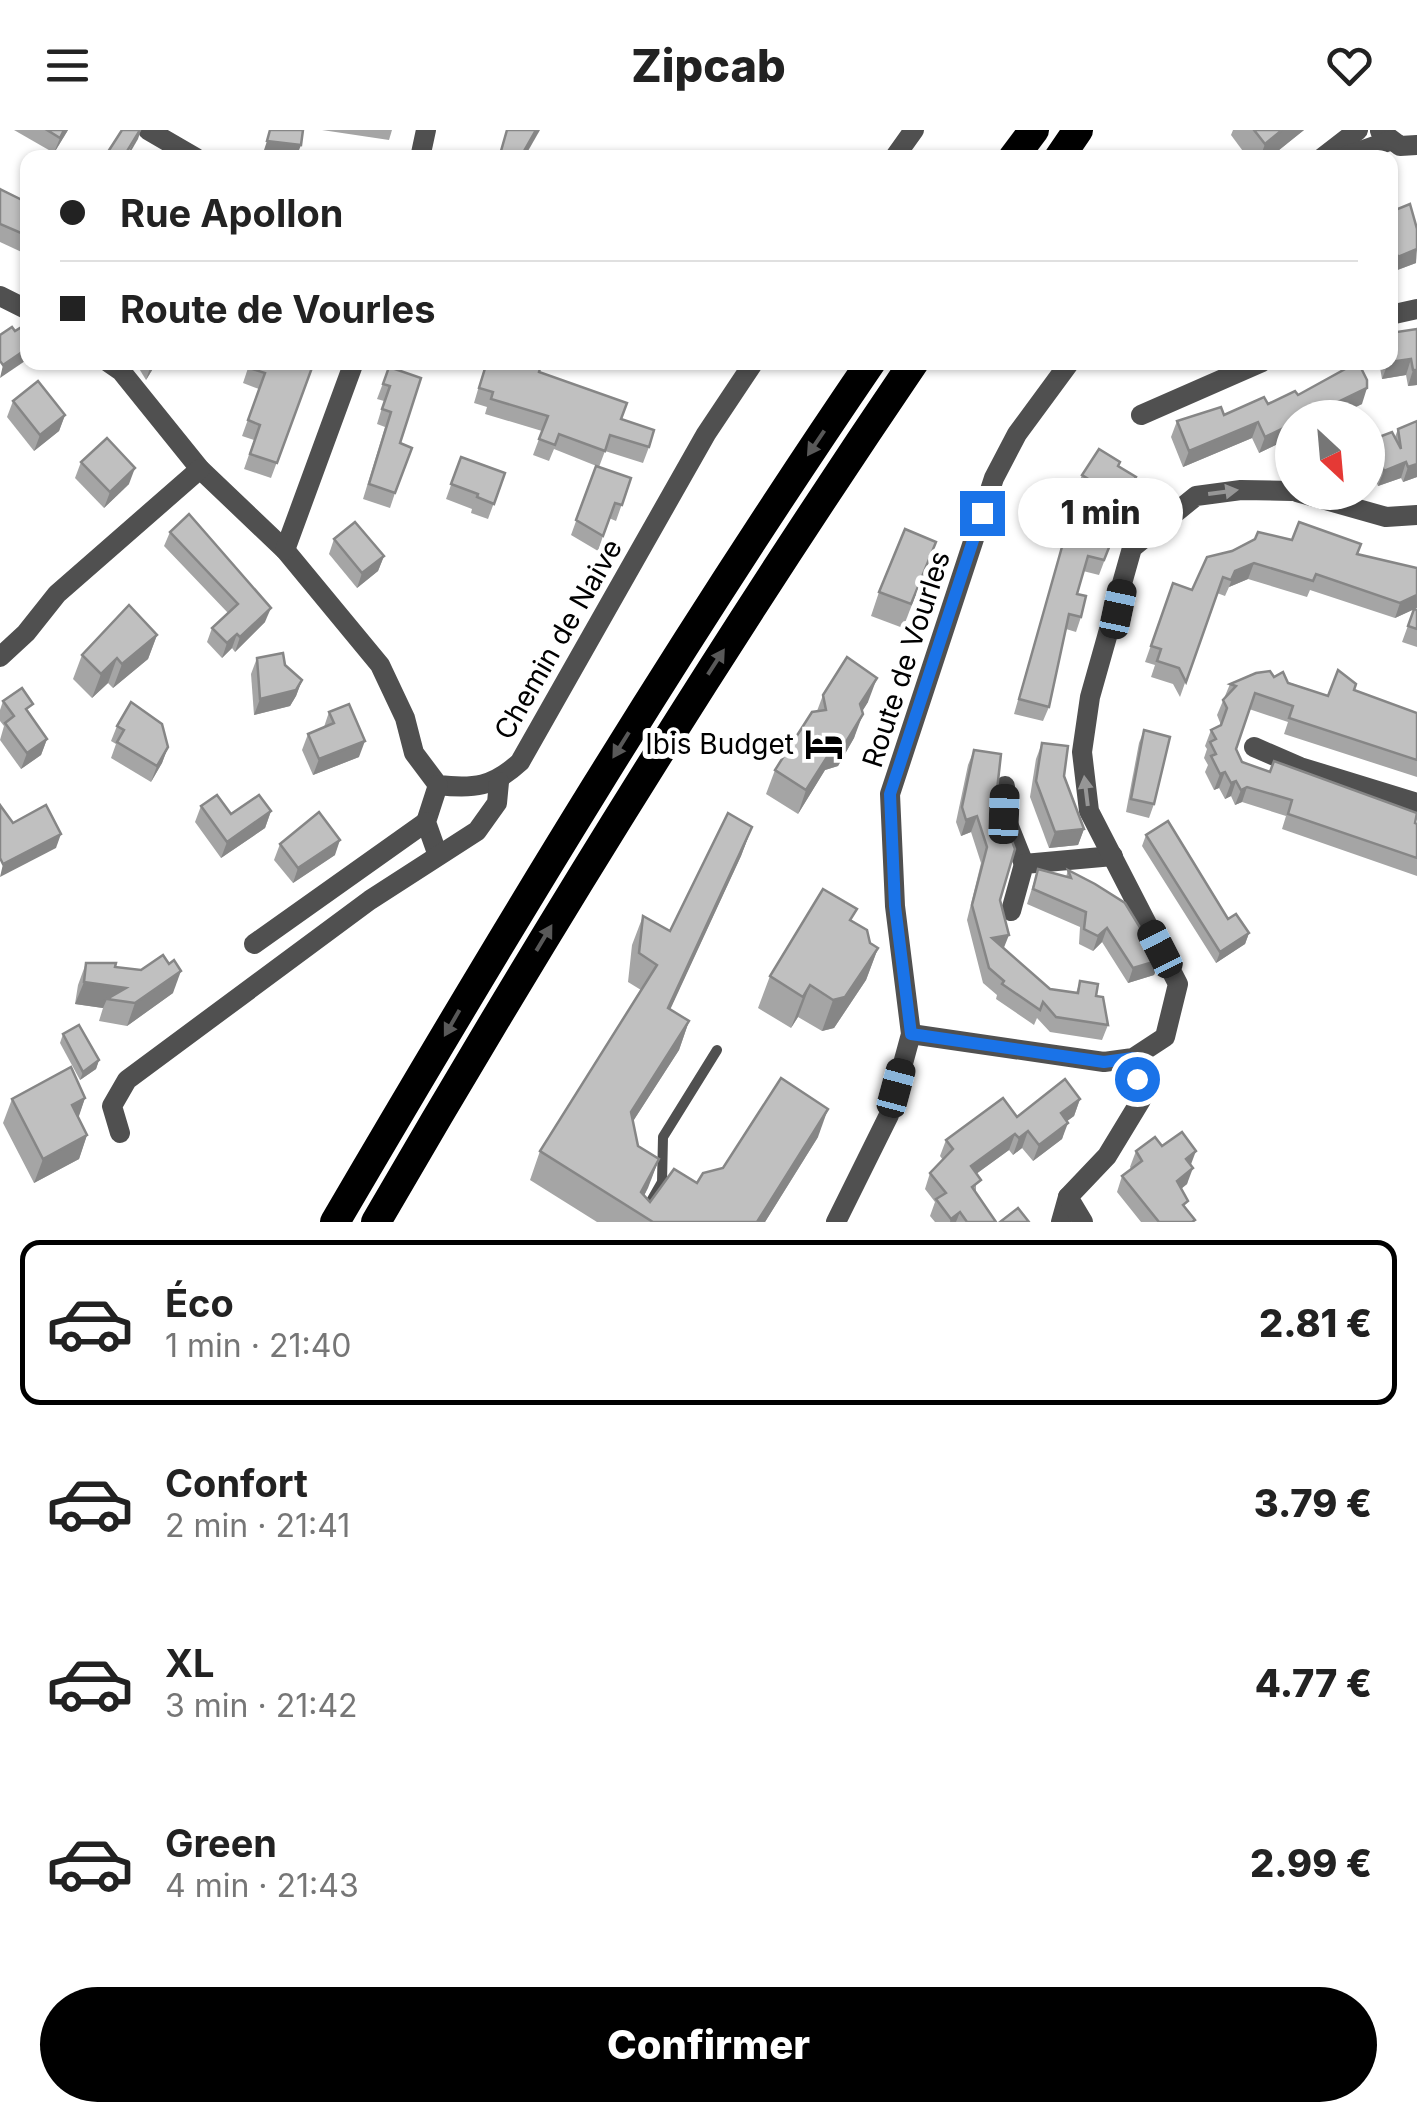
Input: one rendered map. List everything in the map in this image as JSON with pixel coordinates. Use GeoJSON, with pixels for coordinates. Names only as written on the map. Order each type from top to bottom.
{"type":"FeatureCollection","features":[{"type":"Feature","properties":{"kind":"highway"},"geometry":{"type":"LineString","coordinates":[[335,1222],[536,879],[755,532],[866,370]]}},
{"type":"Feature","properties":{"kind":"highway"},"geometry":{"type":"LineString","coordinates":[[376,1222],[610,828],[909,370]]}},
{"type":"Feature","properties":{"kind":"highway"},"geometry":{"type":"LineString","coordinates":[[398,1222],[438,1152],[440,1112]]}},
{"type":"Feature","properties":{"kind":"street"},"geometry":{"type":"LineString","coordinates":[[148,130],[182,150]]}},
{"type":"Feature","properties":{"kind":"street"},"geometry":{"type":"LineString","coordinates":[[1332,150],[1358,130]]}},
{"type":"Feature","properties":{"kind":"street"},"geometry":{"type":"LineString","coordinates":[[1356,150],[1384,135],[1417,145]]}},
{"type":"Feature","properties":{"kind":"street"},"geometry":{"type":"LineString","coordinates":[[120,370],[200,468],[285,550],[380,665],[404,718],[414,754],[438,785],[426,822],[436,853]]}},
{"type":"Feature","properties":{"kind":"street"},"geometry":{"type":"LineString","coordinates":[[285,550],[351,370]]}},
{"type":"Feature","properties":{"kind":"street","name":"Chemin de Naive"},"geometry":{"type":"LineString","coordinates":[[438,785],[472,789],[499,782],[520,762],[706,434],[749,370]]}},
{"type":"Feature","properties":{"kind":"street","name":"Route de Vourles"},"geometry":{"type":"LineString","coordinates":[[836,1222],[889,1115],[911,1034],[895,906],[890,794],[994,478],[1018,434],[1064,370]]}},
{"type":"Feature","properties":{"kind":"street"},"geometry":{"type":"LineString","coordinates":[[1141,414],[1243,370]]}},
{"type":"Feature","properties":{"kind":"street"},"geometry":{"type":"LineString","coordinates":[[0,657],[26,633],[57,594],[200,468]]}},
{"type":"Feature","properties":{"kind":"street"},"geometry":{"type":"LineString","coordinates":[[911,1034],[1104,1062],[1133,1058],[1165,1037],[1178,984],[1089,811],[1082,752],[1090,698],[1132,548],[1196,496],[1241,490],[1275,491]]}},
{"type":"Feature","properties":{"kind":"street"},"geometry":{"type":"LineString","coordinates":[[1361,510],[1386,517],[1417,515]]}},
{"type":"Feature","properties":{"kind":"street"},"geometry":{"type":"LineString","coordinates":[[1254,747],[1300,768],[1417,803]]}},
{"type":"Feature","properties":{"kind":"street"},"geometry":{"type":"LineString","coordinates":[[120,1132],[112,1106],[127,1080],[436,853],[476,832],[496,803],[499,782]]}},
{"type":"Feature","properties":{"kind":"street"},"geometry":{"type":"LineString","coordinates":[[1004,786],[1004,814],[1024,864],[1012,911]]}},
{"type":"Feature","properties":{"kind":"street"},"geometry":{"type":"LineString","coordinates":[[254,944],[426,822]]}},
{"type":"Feature","properties":{"kind":"street"},"geometry":{"type":"LineString","coordinates":[[1024,864],[1113,856]]}},
{"type":"Feature","properties":{"kind":"street"},"geometry":{"type":"LineString","coordinates":[[1061,1222],[1068,1197],[1107,1156],[1141,1100],[1133,1058]]}},
{"type":"Feature","properties":{"kind":"street"},"geometry":{"type":"LineString","coordinates":[[1068,1197],[1084,1222]]}},
{"type":"Feature","properties":{"kind":"lane"},"geometry":{"type":"LineString","coordinates":[[639,1222],[662,1182],[663,1137],[717,1050]]}},
{"type":"Feature","properties":{"kind":"building"},"geometry":{"type":"Polygon","coordinates":[[[47,130],[64,130],[60,138],[47,130]]]}},
{"type":"Feature","properties":{"kind":"building"},"geometry":{"type":"Polygon","coordinates":[[[122,130],[140,130],[128,150],[109,150],[122,130]]]}},
{"type":"Feature","properties":{"kind":"building"},"geometry":{"type":"Polygon","coordinates":[[[270,130],[303,130],[301,145],[267,141],[270,130]]]}},
{"type":"Feature","properties":{"kind":"building"},"geometry":{"type":"Polygon","coordinates":[[[507,130],[536,130],[525,150],[501,150],[507,130]]]}},
{"type":"Feature","properties":{"kind":"building"},"geometry":{"type":"Polygon","coordinates":[[[1254,130],[1282,130],[1265,144],[1254,130]]]}},
{"type":"Feature","properties":{"kind":"building"},"geometry":{"type":"Polygon","coordinates":[[[0,189],[20,199],[20,233],[0,224],[0,189]]]}},
{"type":"Feature","properties":{"kind":"building"},"geometry":{"type":"Polygon","coordinates":[[[1410,204],[1417,229],[1417,249],[1398,257],[1398,209],[1410,204]]]}},
{"type":"Feature","properties":{"kind":"building"},"geometry":{"type":"Polygon","coordinates":[[[12,327],[15,331],[20,328],[20,353],[3,365],[0,335],[12,327]]]}},
{"type":"Feature","properties":{"kind":"building"},"geometry":{"type":"Polygon","coordinates":[[[1417,329],[1417,370],[1413,370],[1411,359],[1398,361],[1398,332],[1417,329]]]}},
{"type":"Feature","properties":{"kind":"building"},"geometry":{"type":"Polygon","coordinates":[[[255,370],[311,370],[277,463],[250,454],[260,425],[248,420],[265,373],[255,370]]]}},
{"type":"Feature","properties":{"kind":"building"},"geometry":{"type":"Polygon","coordinates":[[[388,370],[421,378],[400,443],[412,448],[395,493],[369,484],[391,412],[382,409],[390,386],[383,384],[388,370]]]}},
{"type":"Feature","properties":{"kind":"building"},"geometry":{"type":"Polygon","coordinates":[[[485,370],[540,370],[627,403],[621,419],[654,430],[649,447],[610,435],[605,451],[559,434],[555,445],[539,439],[548,416],[491,399],[493,392],[479,388],[485,370]]]}},
{"type":"Feature","properties":{"kind":"building"},"geometry":{"type":"Polygon","coordinates":[[[1343,370],[1362,370],[1367,380],[1367,388],[1342,400],[1276,400],[1295,391],[1298,395],[1343,370]]]}},
{"type":"Feature","properties":{"kind":"building"},"geometry":{"type":"Polygon","coordinates":[[[38,381],[65,415],[40,435],[13,401],[38,381]]]}},
{"type":"Feature","properties":{"kind":"building"},"geometry":{"type":"Polygon","coordinates":[[[1264,397],[1268,404],[1275,401],[1275,432],[1265,437],[1258,422],[1189,451],[1177,421],[1221,407],[1224,415],[1264,397]]]}},
{"type":"Feature","properties":{"kind":"building"},"geometry":{"type":"Polygon","coordinates":[[[1417,421],[1417,464],[1408,467],[1406,462],[1385,471],[1385,435],[1392,432],[1401,449],[1398,429],[1417,421]]]}},
{"type":"Feature","properties":{"kind":"building"},"geometry":{"type":"Polygon","coordinates":[[[107,438],[135,468],[110,492],[81,462],[107,438]]]}},
{"type":"Feature","properties":{"kind":"building"},"geometry":{"type":"Polygon","coordinates":[[[1099,449],[1136,477],[1122,500],[1082,475],[1099,449]]]}},
{"type":"Feature","properties":{"kind":"building"},"geometry":{"type":"Polygon","coordinates":[[[461,457],[505,473],[494,504],[451,484],[461,457]]]}},
{"type":"Feature","properties":{"kind":"building"},"geometry":{"type":"Polygon","coordinates":[[[596,466],[631,478],[622,505],[615,503],[603,536],[576,520],[596,466]]]}},
{"type":"Feature","properties":{"kind":"building"},"geometry":{"type":"Polygon","coordinates":[[[189,514],[271,608],[240,637],[237,634],[227,643],[212,628],[238,604],[170,532],[189,514]]]}},
{"type":"Feature","properties":{"kind":"building"},"geometry":{"type":"Polygon","coordinates":[[[1071,515],[1116,530],[1104,560],[1088,556],[1077,594],[1086,596],[1081,617],[1069,614],[1049,707],[1019,699],[1071,515]]]}},
{"type":"Feature","properties":{"kind":"building"},"geometry":{"type":"Polygon","coordinates":[[[355,522],[384,556],[362,573],[334,539],[355,522]]]}},
{"type":"Feature","properties":{"kind":"building"},"geometry":{"type":"Polygon","coordinates":[[[1299,522],[1361,544],[1357,554],[1417,568],[1417,595],[1400,603],[1316,574],[1313,581],[1254,563],[1235,571],[1231,580],[1223,577],[1186,682],[1179,668],[1157,661],[1161,649],[1151,646],[1173,583],[1192,590],[1207,557],[1232,551],[1255,539],[1258,532],[1292,540],[1299,522]]]}},
{"type":"Feature","properties":{"kind":"building"},"geometry":{"type":"Polygon","coordinates":[[[905,529],[936,542],[911,604],[879,592],[905,529]]]}},
{"type":"Feature","properties":{"kind":"building"},"geometry":{"type":"Polygon","coordinates":[[[129,605],[157,635],[122,664],[117,658],[101,674],[82,655],[129,605]]]}},
{"type":"Feature","properties":{"kind":"building"},"geometry":{"type":"Polygon","coordinates":[[[1414,609],[1417,610],[1417,629],[1408,626],[1414,609]]]}},
{"type":"Feature","properties":{"kind":"building"},"geometry":{"type":"Polygon","coordinates":[[[283,653],[285,665],[302,680],[296,690],[260,699],[257,658],[283,653]]]}},
{"type":"Feature","properties":{"kind":"building","name":"Ibis Budget"},"geometry":{"type":"Polygon","coordinates":[[[847,657],[877,678],[860,704],[863,714],[846,742],[834,746],[806,790],[775,770],[812,712],[826,710],[823,695],[847,657]]]}},
{"type":"Feature","properties":{"kind":"building"},"geometry":{"type":"Polygon","coordinates":[[[1338,670],[1356,684],[1354,690],[1417,713],[1417,760],[1289,718],[1293,706],[1255,693],[1236,749],[1242,762],[1270,772],[1274,761],[1417,813],[1417,858],[1288,814],[1292,800],[1247,787],[1241,790],[1225,772],[1220,774],[1211,756],[1216,754],[1210,742],[1216,739],[1211,730],[1221,725],[1227,708],[1223,700],[1236,686],[1230,684],[1256,673],[1270,671],[1274,677],[1283,672],[1288,683],[1328,696],[1338,670]]]}},
{"type":"Feature","properties":{"kind":"building"},"geometry":{"type":"Polygon","coordinates":[[[22,688],[33,704],[26,709],[47,739],[27,753],[5,723],[14,716],[3,701],[22,688]]]}},
{"type":"Feature","properties":{"kind":"building"},"geometry":{"type":"Polygon","coordinates":[[[131,702],[162,724],[168,747],[157,766],[117,742],[124,730],[117,726],[131,702]]]}},
{"type":"Feature","properties":{"kind":"building"},"geometry":{"type":"Polygon","coordinates":[[[349,704],[365,741],[319,759],[308,734],[334,723],[329,712],[349,704]]]}},
{"type":"Feature","properties":{"kind":"building"},"geometry":{"type":"Polygon","coordinates":[[[1144,730],[1170,737],[1154,804],[1131,799],[1144,730]]]}},
{"type":"Feature","properties":{"kind":"building"},"geometry":{"type":"Polygon","coordinates":[[[1042,743],[1068,746],[1064,776],[1084,829],[1055,832],[1036,781],[1042,743]]]}},
{"type":"Feature","properties":{"kind":"building"},"geometry":{"type":"Polygon","coordinates":[[[974,750],[1001,754],[996,799],[1015,849],[1000,900],[1009,935],[992,938],[1050,989],[1078,993],[1080,981],[1098,984],[1096,996],[1103,997],[1108,1025],[1056,1017],[1043,1002],[1040,1010],[1002,984],[1004,981],[989,968],[972,905],[987,847],[977,816],[966,820],[962,807],[974,750]]]}},
{"type":"Feature","properties":{"kind":"building"},"geometry":{"type":"Polygon","coordinates":[[[217,795],[231,814],[259,795],[271,811],[227,842],[201,806],[217,795]]]}},
{"type":"Feature","properties":{"kind":"building"},"geometry":{"type":"Polygon","coordinates":[[[0,805],[13,823],[46,805],[61,834],[3,864],[0,805]]]}},
{"type":"Feature","properties":{"kind":"building"},"geometry":{"type":"Polygon","coordinates":[[[319,812],[340,840],[298,868],[280,844],[319,812]]]}},
{"type":"Feature","properties":{"kind":"building"},"geometry":{"type":"Polygon","coordinates":[[[728,813],[752,827],[668,1008],[689,1021],[631,1112],[638,1146],[659,1159],[641,1192],[650,1202],[674,1169],[697,1183],[703,1173],[723,1168],[781,1078],[828,1109],[757,1222],[653,1222],[540,1151],[657,965],[639,953],[643,916],[670,931],[728,813]]]}},
{"type":"Feature","properties":{"kind":"building"},"geometry":{"type":"Polygon","coordinates":[[[1168,821],[1228,919],[1236,914],[1249,933],[1220,952],[1146,835],[1168,821]]]}},
{"type":"Feature","properties":{"kind":"building"},"geometry":{"type":"Polygon","coordinates":[[[1038,869],[1071,878],[1068,870],[1125,903],[1160,960],[1133,968],[1107,928],[1098,936],[1084,929],[1086,912],[1033,889],[1038,869]]]}},
{"type":"Feature","properties":{"kind":"building"},"geometry":{"type":"Polygon","coordinates":[[[823,889],[857,909],[850,920],[867,930],[870,943],[878,948],[845,997],[833,1000],[810,985],[803,997],[770,976],[823,889]]]}},
{"type":"Feature","properties":{"kind":"building"},"geometry":{"type":"Polygon","coordinates":[[[163,955],[169,964],[174,960],[181,971],[135,1003],[107,999],[126,988],[84,982],[86,963],[116,963],[115,967],[141,970],[163,955]]]}},
{"type":"Feature","properties":{"kind":"building"},"geometry":{"type":"Polygon","coordinates":[[[79,1025],[99,1060],[83,1072],[63,1034],[79,1025]]]}},
{"type":"Feature","properties":{"kind":"building"},"geometry":{"type":"Polygon","coordinates":[[[71,1067],[85,1098],[72,1105],[87,1135],[43,1159],[12,1099],[71,1067]]]}},
{"type":"Feature","properties":{"kind":"building"},"geometry":{"type":"Polygon","coordinates":[[[1065,1079],[1080,1099],[1061,1113],[1068,1123],[1039,1145],[1028,1131],[1019,1138],[1015,1134],[971,1166],[981,1180],[972,1187],[996,1222],[967,1222],[960,1212],[951,1219],[936,1199],[946,1193],[930,1173],[953,1149],[946,1140],[1003,1098],[1017,1117],[1065,1079]]]}},
{"type":"Feature","properties":{"kind":"building"},"geometry":{"type":"Polygon","coordinates":[[[1182,1132],[1196,1151],[1186,1159],[1193,1168],[1177,1181],[1188,1201],[1183,1205],[1195,1220],[1159,1222],[1122,1176],[1142,1161],[1136,1151],[1155,1137],[1162,1146],[1182,1132]]]}},
{"type":"Feature","properties":{"kind":"building"},"geometry":{"type":"Polygon","coordinates":[[[1018,1208],[1029,1222],[1000,1222],[1018,1208]]]}},
{"type":"Feature","properties":{"kind":"place","name":"Ibis Budget"},"geometry":{"type":"Point","coordinates":[824,744]}},
{"type":"Feature","properties":{"kind":"route"},"geometry":{"type":"LineString","coordinates":[[982,513],[890,794],[895,906],[911,1034],[1104,1062],[1133,1058],[1137,1079]]}}]}
